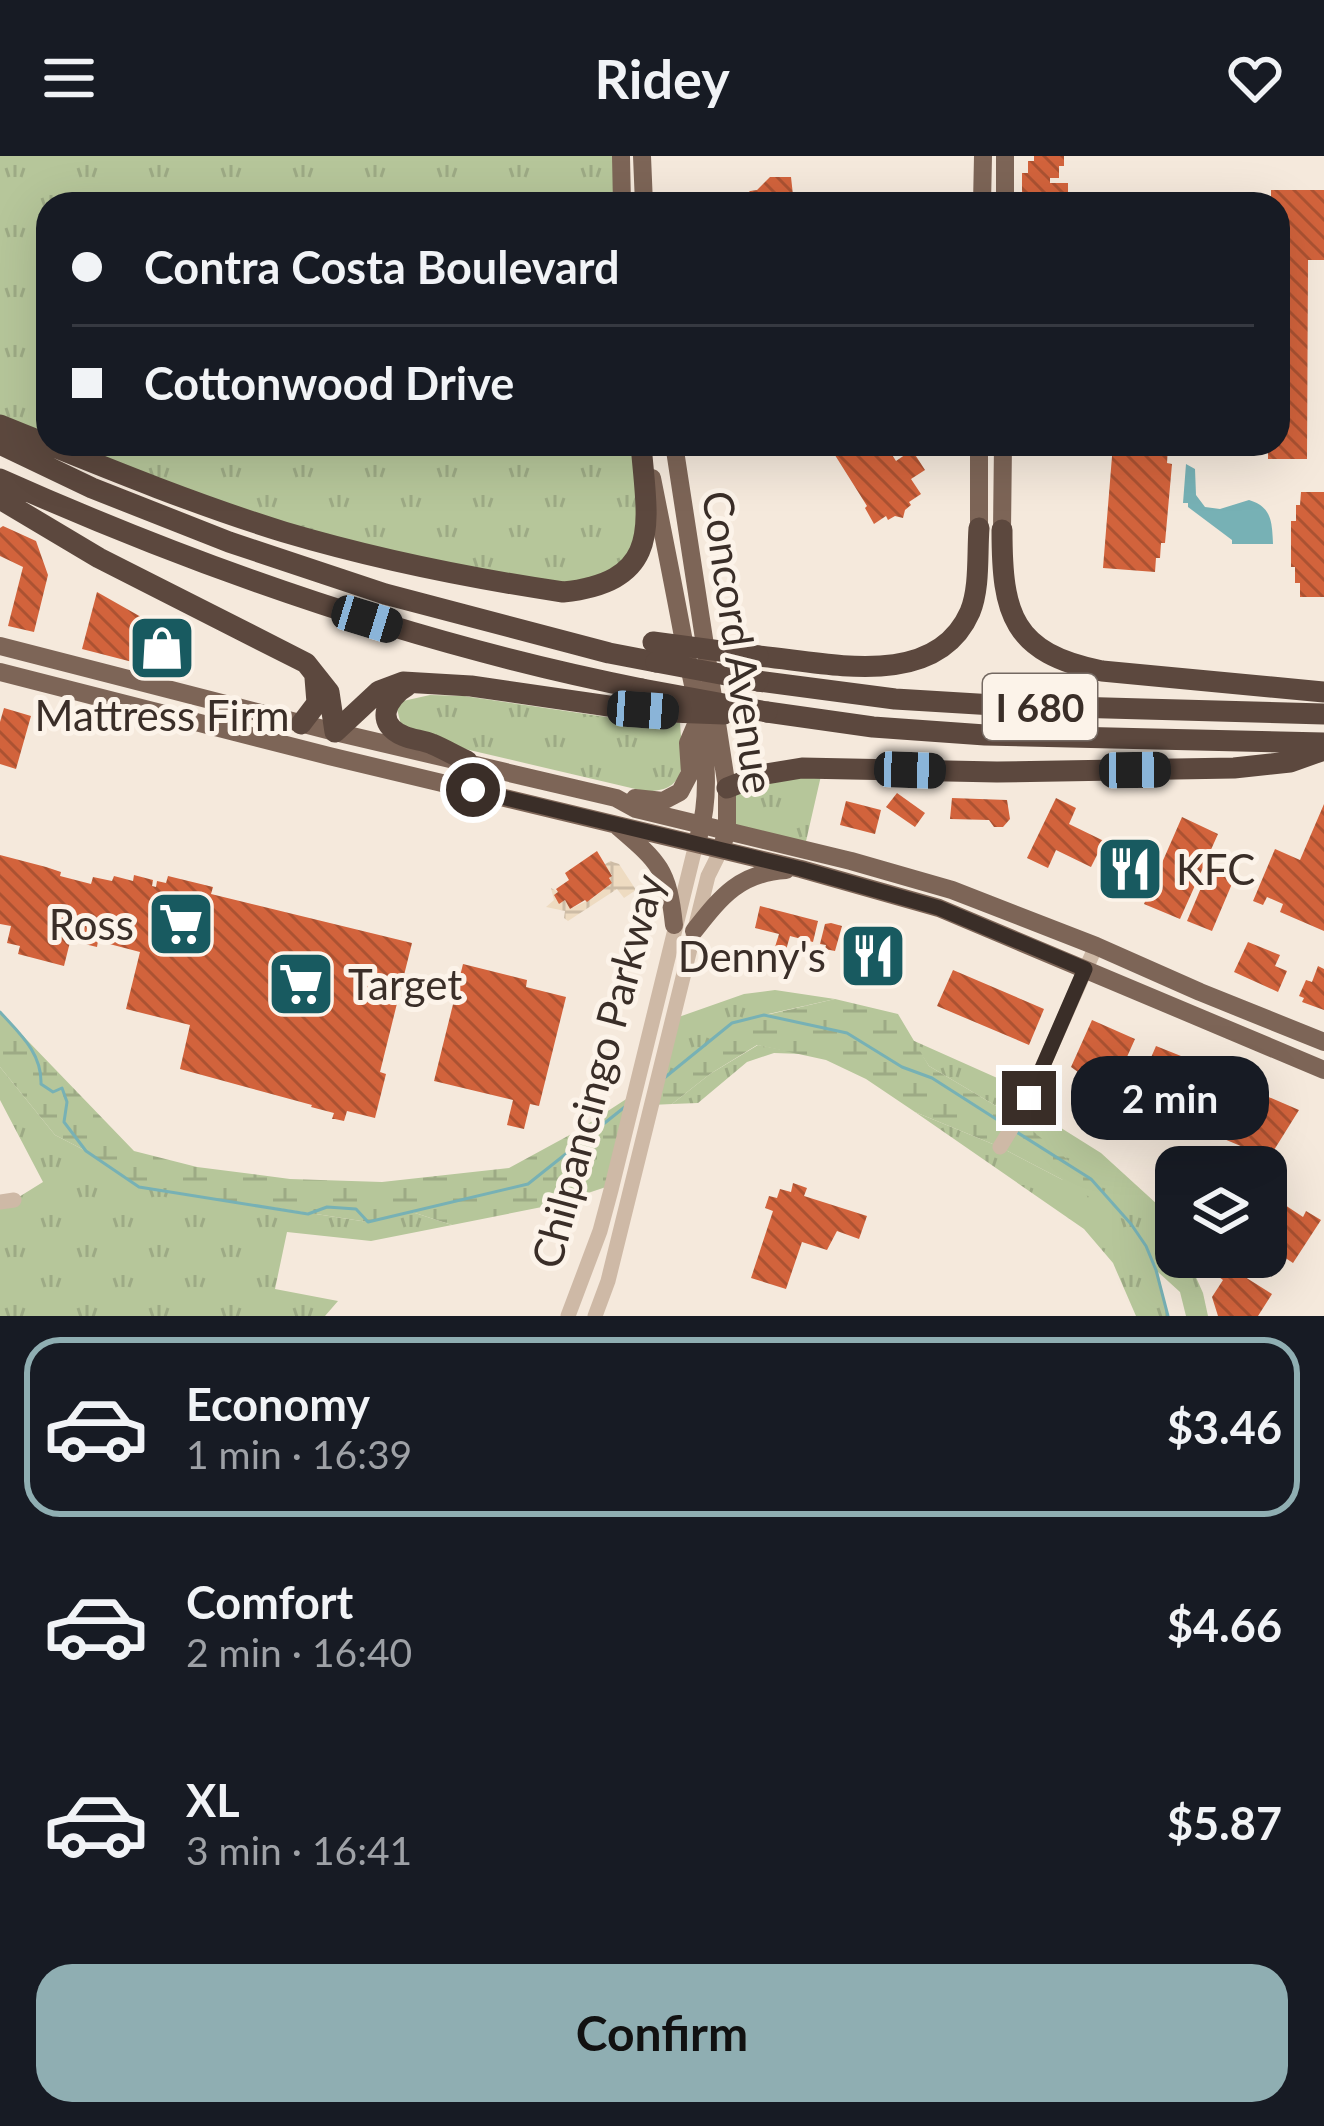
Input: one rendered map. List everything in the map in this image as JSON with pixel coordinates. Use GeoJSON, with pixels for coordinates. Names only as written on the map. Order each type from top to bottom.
{"type":"FeatureCollection","features":[{"type":"Feature","properties":{"kind":"highway"},"geometry":{"type":"LineString","coordinates":[[0,425],[36,439]]}},
{"type":"Feature","properties":{"kind":"highway","name":"I 680"},"geometry":{"type":"LineString","coordinates":[[0,444],[92,488],[229,542],[385,594],[609,653],[654,652],[758,681],[895,699],[1324,714]]}},
{"type":"Feature","properties":{"kind":"highway"},"geometry":{"type":"LineString","coordinates":[[80,456],[285,532],[404,563],[563,592],[609,581],[624,572],[639,552],[648,527],[644,456]]}},
{"type":"Feature","properties":{"kind":"highway","name":"I 680"},"geometry":{"type":"LineString","coordinates":[[0,479],[145,541],[367,619],[643,700],[873,728],[1324,747]]}},
{"type":"Feature","properties":{"kind":"highway"},"geometry":{"type":"LineString","coordinates":[[0,499],[99,558],[306,662],[329,692],[335,732]]}},
{"type":"Feature","properties":{"kind":"highway"},"geometry":{"type":"LineString","coordinates":[[654,652],[903,665],[940,648],[970,612],[990,529]]}},
{"type":"Feature","properties":{"kind":"highway"},"geometry":{"type":"LineString","coordinates":[[990,529],[1007,605],[1017,626],[1049,656],[1102,671],[1324,692]]}},
{"type":"Feature","properties":{"kind":"highway"},"geometry":{"type":"LineString","coordinates":[[301,724],[317,703],[315,671]]}},
{"type":"Feature","properties":{"kind":"highway"},"geometry":{"type":"LineString","coordinates":[[415,681],[386,706],[389,726],[467,761]]}},
{"type":"Feature","properties":{"kind":"highway"},"geometry":{"type":"LineString","coordinates":[[335,732],[380,691],[403,682],[643,700]]}},
{"type":"Feature","properties":{"kind":"highway"},"geometry":{"type":"LineString","coordinates":[[727,788],[760,775],[802,768],[998,772],[1234,768],[1290,762],[1324,747]]}},
{"type":"Feature","properties":{"kind":"main road"},"geometry":{"type":"LineString","coordinates":[[621,156],[622,192]]}},
{"type":"Feature","properties":{"kind":"main road"},"geometry":{"type":"LineString","coordinates":[[982,192],[983,156]]}},
{"type":"Feature","properties":{"kind":"main road"},"geometry":{"type":"LineString","coordinates":[[1005,156],[1005,192]]}},
{"type":"Feature","properties":{"kind":"main road"},"geometry":{"type":"LineString","coordinates":[[644,192],[645,160]]}},
{"type":"Feature","properties":{"kind":"main road","name":"Concord Avenue"},"geometry":{"type":"LineString","coordinates":[[645,456],[699,717],[706,782],[699,835]]}},
{"type":"Feature","properties":{"kind":"main road","name":"Concord Avenue"},"geometry":{"type":"LineString","coordinates":[[676,456],[727,788],[724,841]]}},
{"type":"Feature","properties":{"kind":"main road"},"geometry":{"type":"LineString","coordinates":[[981,456],[990,529]]}},
{"type":"Feature","properties":{"kind":"main road"},"geometry":{"type":"LineString","coordinates":[[990,529],[1001,456]]}},
{"type":"Feature","properties":{"kind":"main road"},"geometry":{"type":"LineString","coordinates":[[0,646],[616,799],[663,801],[680,793],[690,773],[688,743],[699,717]]}},
{"type":"Feature","properties":{"kind":"main road"},"geometry":{"type":"LineString","coordinates":[[0,672],[614,822],[851,861],[952,890],[1324,1042]]}},
{"type":"Feature","properties":{"kind":"main road"},"geometry":{"type":"LineString","coordinates":[[616,799],[699,835]]}},
{"type":"Feature","properties":{"kind":"main road"},"geometry":{"type":"LineString","coordinates":[[614,822],[663,871],[674,925]]}},
{"type":"Feature","properties":{"kind":"main road"},"geometry":{"type":"LineString","coordinates":[[724,841],[801,869],[939,908],[1324,1070]]}},
{"type":"Feature","properties":{"kind":"main road"},"geometry":{"type":"LineString","coordinates":[[694,931],[741,882],[766,871],[801,869]]}},
{"type":"Feature","properties":{"kind":"main road"},"geometry":{"type":"LineString","coordinates":[[995,930],[1015,923],[1059,942],[1073,937]]}},
{"type":"Feature","properties":{"kind":"street","name":"Chilpancingo Parkway"},"geometry":{"type":"LineString","coordinates":[[568,1316],[600,1231],[699,835]]}},
{"type":"Feature","properties":{"kind":"street","name":"Chilpancingo Parkway"},"geometry":{"type":"LineString","coordinates":[[595,1316],[608,1281],[708,876],[724,841]]}},
{"type":"Feature","properties":{"kind":"street"},"geometry":{"type":"LineString","coordinates":[[1000,1148],[1018,1119],[1096,946]]}},
{"type":"Feature","properties":{"kind":"street"},"geometry":{"type":"LineString","coordinates":[[656,1001],[665,1009],[659,1048],[662,1064]]}},
{"type":"Feature","properties":{"kind":"street"},"geometry":{"type":"LineString","coordinates":[[624,1214],[621,1194],[632,1149],[627,1123]]}},
{"type":"Feature","properties":{"kind":"green space"},"geometry":{"type":"Polygon","coordinates":[[[0,156],[621,156],[622,192],[36,192],[36,439],[0,425],[0,156]]]}},
{"type":"Feature","properties":{"kind":"green space"},"geometry":{"type":"Polygon","coordinates":[[[78,456],[642,456],[645,522],[633,561],[618,575],[595,586],[563,592],[422,567],[318,542],[78,456]]]}},
{"type":"Feature","properties":{"kind":"green space"},"geometry":{"type":"Polygon","coordinates":[[[430,695],[680,723],[681,770],[670,786],[644,791],[465,749],[401,725],[397,709],[403,701],[430,695]]]}},
{"type":"Feature","properties":{"kind":"green space"},"geometry":{"type":"Polygon","coordinates":[[[823,767],[804,850],[727,832],[727,788],[823,767]]]}},
{"type":"Feature","properties":{"kind":"green space"},"geometry":{"type":"Polygon","coordinates":[[[775,990],[835,999],[764,1015],[657,1083],[673,1019],[744,994],[775,990]]]}},
{"type":"Feature","properties":{"kind":"green space"},"geometry":{"type":"Polygon","coordinates":[[[835,999],[898,1014],[929,1066],[1018,1119],[1091,1179],[1131,1224],[1063,1180],[1000,1147],[915,1112],[866,1079],[826,1060],[757,1045],[672,1104],[651,1105],[657,1083],[732,1023],[835,999]]]}},
{"type":"Feature","properties":{"kind":"green space"},"geometry":{"type":"Polygon","coordinates":[[[0,1012],[134,1151],[197,1167],[290,1179],[382,1182],[509,1168],[634,1094],[612,1185],[552,1205],[452,1225],[412,1212],[368,1222],[139,1187],[55,1135],[0,1067],[0,1012]]]}},
{"type":"Feature","properties":{"kind":"green space"},"geometry":{"type":"Polygon","coordinates":[[[912,1040],[1031,1093],[1026,1106],[1101,1153],[1155,1202],[1155,1278],[1159,1278],[1168,1316],[1136,1316],[1113,1263],[1084,1229],[915,1112],[1000,1147],[1063,1180],[1018,1119],[929,1066],[912,1040]]]}},
{"type":"Feature","properties":{"kind":"green space"},"geometry":{"type":"Polygon","coordinates":[[[758,1045],[803,1054],[774,1053],[747,1062],[698,1103],[672,1104],[710,1074],[758,1045]]]}},
{"type":"Feature","properties":{"kind":"green space"},"geometry":{"type":"Polygon","coordinates":[[[0,1067],[55,1135],[139,1187],[368,1222],[412,1212],[452,1225],[371,1241],[287,1232],[275,1289],[338,1301],[325,1316],[0,1316],[0,1202],[14,1200],[43,1182],[0,1100],[0,1067]]]}},
{"type":"Feature","properties":{"kind":"green space"},"geometry":{"type":"Polygon","coordinates":[[[1165,1278],[1196,1278],[1208,1316],[1186,1316],[1180,1292],[1165,1278]]]}},
{"type":"Feature","properties":{"kind":"shaded area"},"geometry":{"type":"Polygon","coordinates":[[[619,864],[636,890],[624,898],[617,889],[568,921],[565,911],[546,907],[554,900],[551,888],[570,909],[593,898],[612,883],[604,865],[619,864]]]}},
{"type":"Feature","properties":{"kind":"water"},"geometry":{"type":"Polygon","coordinates":[[[1186,464],[1195,469],[1196,495],[1205,507],[1220,509],[1249,500],[1262,507],[1271,522],[1273,544],[1232,544],[1183,503],[1186,464]]]}},
{"type":"Feature","properties":{"kind":"building"},"geometry":{"type":"Polygon","coordinates":[[[1034,156],[1064,156],[1059,178],[1050,178],[1050,183],[1068,183],[1068,192],[1022,192],[1022,173],[1028,173],[1028,161],[1034,161],[1034,156]]]}},
{"type":"Feature","properties":{"kind":"building"},"geometry":{"type":"Polygon","coordinates":[[[770,177],[791,177],[793,192],[749,192],[770,177]]]}},
{"type":"Feature","properties":{"kind":"building"},"geometry":{"type":"Polygon","coordinates":[[[1324,190],[1324,260],[1308,260],[1307,459],[1268,459],[1290,456],[1290,192],[1271,192],[1324,190]]]}},
{"type":"Feature","properties":{"kind":"building"},"geometry":{"type":"Polygon","coordinates":[[[836,456],[893,456],[896,461],[916,456],[925,470],[911,479],[921,494],[909,502],[903,518],[888,520],[886,516],[874,524],[836,456]]]}},
{"type":"Feature","properties":{"kind":"building"},"geometry":{"type":"Polygon","coordinates":[[[1112,456],[1167,456],[1167,463],[1172,464],[1165,543],[1161,543],[1155,572],[1103,568],[1112,456]]]}},
{"type":"Feature","properties":{"kind":"building"},"geometry":{"type":"Polygon","coordinates":[[[1301,492],[1324,492],[1324,597],[1300,597],[1300,583],[1295,583],[1295,567],[1291,567],[1291,521],[1296,521],[1301,492]]]}},
{"type":"Feature","properties":{"kind":"building"},"geometry":{"type":"Polygon","coordinates":[[[3,526],[36,541],[48,575],[34,632],[8,626],[23,567],[0,556],[3,526]]]}},
{"type":"Feature","properties":{"kind":"building"},"geometry":{"type":"Polygon","coordinates":[[[97,592],[187,643],[179,674],[82,649],[97,592]]]}},
{"type":"Feature","properties":{"kind":"building"},"geometry":{"type":"Polygon","coordinates":[[[4,708],[31,716],[16,769],[0,764],[4,708]]]}},
{"type":"Feature","properties":{"kind":"building"},"geometry":{"type":"Polygon","coordinates":[[[897,793],[925,813],[915,827],[886,807],[897,793]]]}},
{"type":"Feature","properties":{"kind":"building"},"geometry":{"type":"Polygon","coordinates":[[[952,798],[1007,800],[1010,819],[1003,827],[994,827],[989,820],[950,819],[952,798]]]}},
{"type":"Feature","properties":{"kind":"building"},"geometry":{"type":"Polygon","coordinates":[[[1056,798],[1076,808],[1069,824],[1104,841],[1091,867],[1056,850],[1048,868],[1027,858],[1056,798]]]}},
{"type":"Feature","properties":{"kind":"building"},"geometry":{"type":"Polygon","coordinates":[[[846,801],[881,810],[875,834],[840,825],[846,801]]]}},
{"type":"Feature","properties":{"kind":"building"},"geometry":{"type":"Polygon","coordinates":[[[1324,804],[1324,931],[1280,912],[1283,904],[1267,897],[1263,905],[1253,901],[1275,849],[1300,860],[1324,804]]]}},
{"type":"Feature","properties":{"kind":"building"},"geometry":{"type":"Polygon","coordinates":[[[1182,817],[1218,834],[1180,919],[1144,904],[1182,817]]]}},
{"type":"Feature","properties":{"kind":"building","name":"KFC"},"geometry":{"type":"Polygon","coordinates":[[[1137,840],[1150,848],[1127,897],[1109,889],[1131,843],[1137,840]]]}},
{"type":"Feature","properties":{"kind":"building"},"geometry":{"type":"Polygon","coordinates":[[[597,851],[612,883],[570,909],[565,900],[559,904],[554,895],[569,880],[565,873],[597,851]]]}},
{"type":"Feature","properties":{"kind":"building","name":"Target"},"geometry":{"type":"Polygon","coordinates":[[[0,855],[91,884],[93,877],[133,881],[134,875],[153,880],[156,887],[157,881],[166,883],[168,876],[213,887],[211,894],[412,943],[380,1072],[386,1074],[375,1118],[347,1111],[344,1121],[332,1119],[334,1113],[312,1105],[180,1069],[190,1025],[126,1009],[140,952],[98,941],[97,947],[76,942],[79,932],[73,930],[64,966],[18,954],[20,946],[7,943],[11,926],[0,924],[0,855]]]}},
{"type":"Feature","properties":{"kind":"building"},"geometry":{"type":"Polygon","coordinates":[[[1209,869],[1234,879],[1212,931],[1187,921],[1209,869]]]}},
{"type":"Feature","properties":{"kind":"building"},"geometry":{"type":"Polygon","coordinates":[[[760,906],[818,921],[813,942],[790,936],[786,950],[775,947],[779,934],[755,928],[760,906]]]}},
{"type":"Feature","properties":{"kind":"building"},"geometry":{"type":"Polygon","coordinates":[[[825,924],[842,926],[835,951],[820,944],[825,924]]]}},
{"type":"Feature","properties":{"kind":"building","name":"Denny's"},"geometry":{"type":"Polygon","coordinates":[[[857,937],[896,944],[897,964],[889,978],[849,968],[848,948],[857,937]]]}},
{"type":"Feature","properties":{"kind":"building"},"geometry":{"type":"Polygon","coordinates":[[[1248,942],[1280,955],[1275,966],[1287,971],[1278,992],[1234,972],[1248,942]]]}},
{"type":"Feature","properties":{"kind":"building"},"geometry":{"type":"Polygon","coordinates":[[[463,964],[527,980],[526,987],[566,997],[539,1106],[530,1104],[524,1129],[507,1125],[513,1100],[434,1081],[463,964]]]}},
{"type":"Feature","properties":{"kind":"building"},"geometry":{"type":"Polygon","coordinates":[[[1318,966],[1324,969],[1324,1010],[1302,1002],[1299,996],[1318,966]]]}},
{"type":"Feature","properties":{"kind":"building"},"geometry":{"type":"Polygon","coordinates":[[[953,970],[1044,1009],[1029,1045],[937,1006],[953,970]]]}},
{"type":"Feature","properties":{"kind":"building"},"geometry":{"type":"Polygon","coordinates":[[[1092,1020],[1135,1039],[1110,1095],[1071,1067],[1092,1020]]]}},
{"type":"Feature","properties":{"kind":"building"},"geometry":{"type":"Polygon","coordinates":[[[1156,1046],[1181,1056],[1162,1101],[1137,1090],[1156,1046]]]}},
{"type":"Feature","properties":{"kind":"building"},"geometry":{"type":"Polygon","coordinates":[[[1220,1076],[1299,1110],[1276,1146],[1241,1146],[1198,1128],[1220,1076]]]}},
{"type":"Feature","properties":{"kind":"building"},"geometry":{"type":"Polygon","coordinates":[[[793,1183],[807,1188],[804,1196],[867,1216],[859,1239],[837,1231],[827,1250],[802,1242],[786,1289],[751,1278],[773,1211],[765,1208],[769,1196],[777,1198],[780,1189],[791,1192],[793,1183]]]}},
{"type":"Feature","properties":{"kind":"building"},"geometry":{"type":"Polygon","coordinates":[[[1287,1206],[1303,1217],[1306,1211],[1321,1220],[1293,1263],[1287,1259],[1287,1206]]]}},
{"type":"Feature","properties":{"kind":"building"},"geometry":{"type":"Polygon","coordinates":[[[1247,1278],[1272,1294],[1258,1316],[1218,1316],[1212,1297],[1223,1280],[1247,1278]]]}},
{"type":"Feature","properties":{"kind":"waterway"},"geometry":{"type":"LineString","coordinates":[[0,1012],[34,1053],[41,1084],[53,1092],[62,1088],[67,1102],[64,1122],[86,1151],[139,1187],[308,1214],[327,1207],[356,1209],[368,1222],[528,1184],[626,1106]]}},
{"type":"Feature","properties":{"kind":"waterway"},"geometry":{"type":"LineString","coordinates":[[663,1079],[732,1023],[764,1015],[847,1033],[902,1067],[932,1078],[1007,1126]]}},
{"type":"Feature","properties":{"kind":"waterway"},"geometry":{"type":"LineString","coordinates":[[1015,1131],[1091,1179],[1131,1224],[1156,1270],[1168,1316]]}},
{"type":"Feature","properties":{"kind":"place","name":"Mattress Firm"},"geometry":{"type":"Point","coordinates":[162,648]}},
{"type":"Feature","properties":{"kind":"place","name":"KFC"},"geometry":{"type":"Point","coordinates":[1130,869]}},
{"type":"Feature","properties":{"kind":"place","name":"Ross"},"geometry":{"type":"Point","coordinates":[181,924]}},
{"type":"Feature","properties":{"kind":"place","name":"Denny's"},"geometry":{"type":"Point","coordinates":[873,956]}},
{"type":"Feature","properties":{"kind":"place","name":"Target"},"geometry":{"type":"Point","coordinates":[301,984]}},
{"type":"Feature","properties":{"kind":"route"},"geometry":{"type":"LineString","coordinates":[[473,790],[801,869],[939,908],[1085,969],[1029,1098]]}}]}
